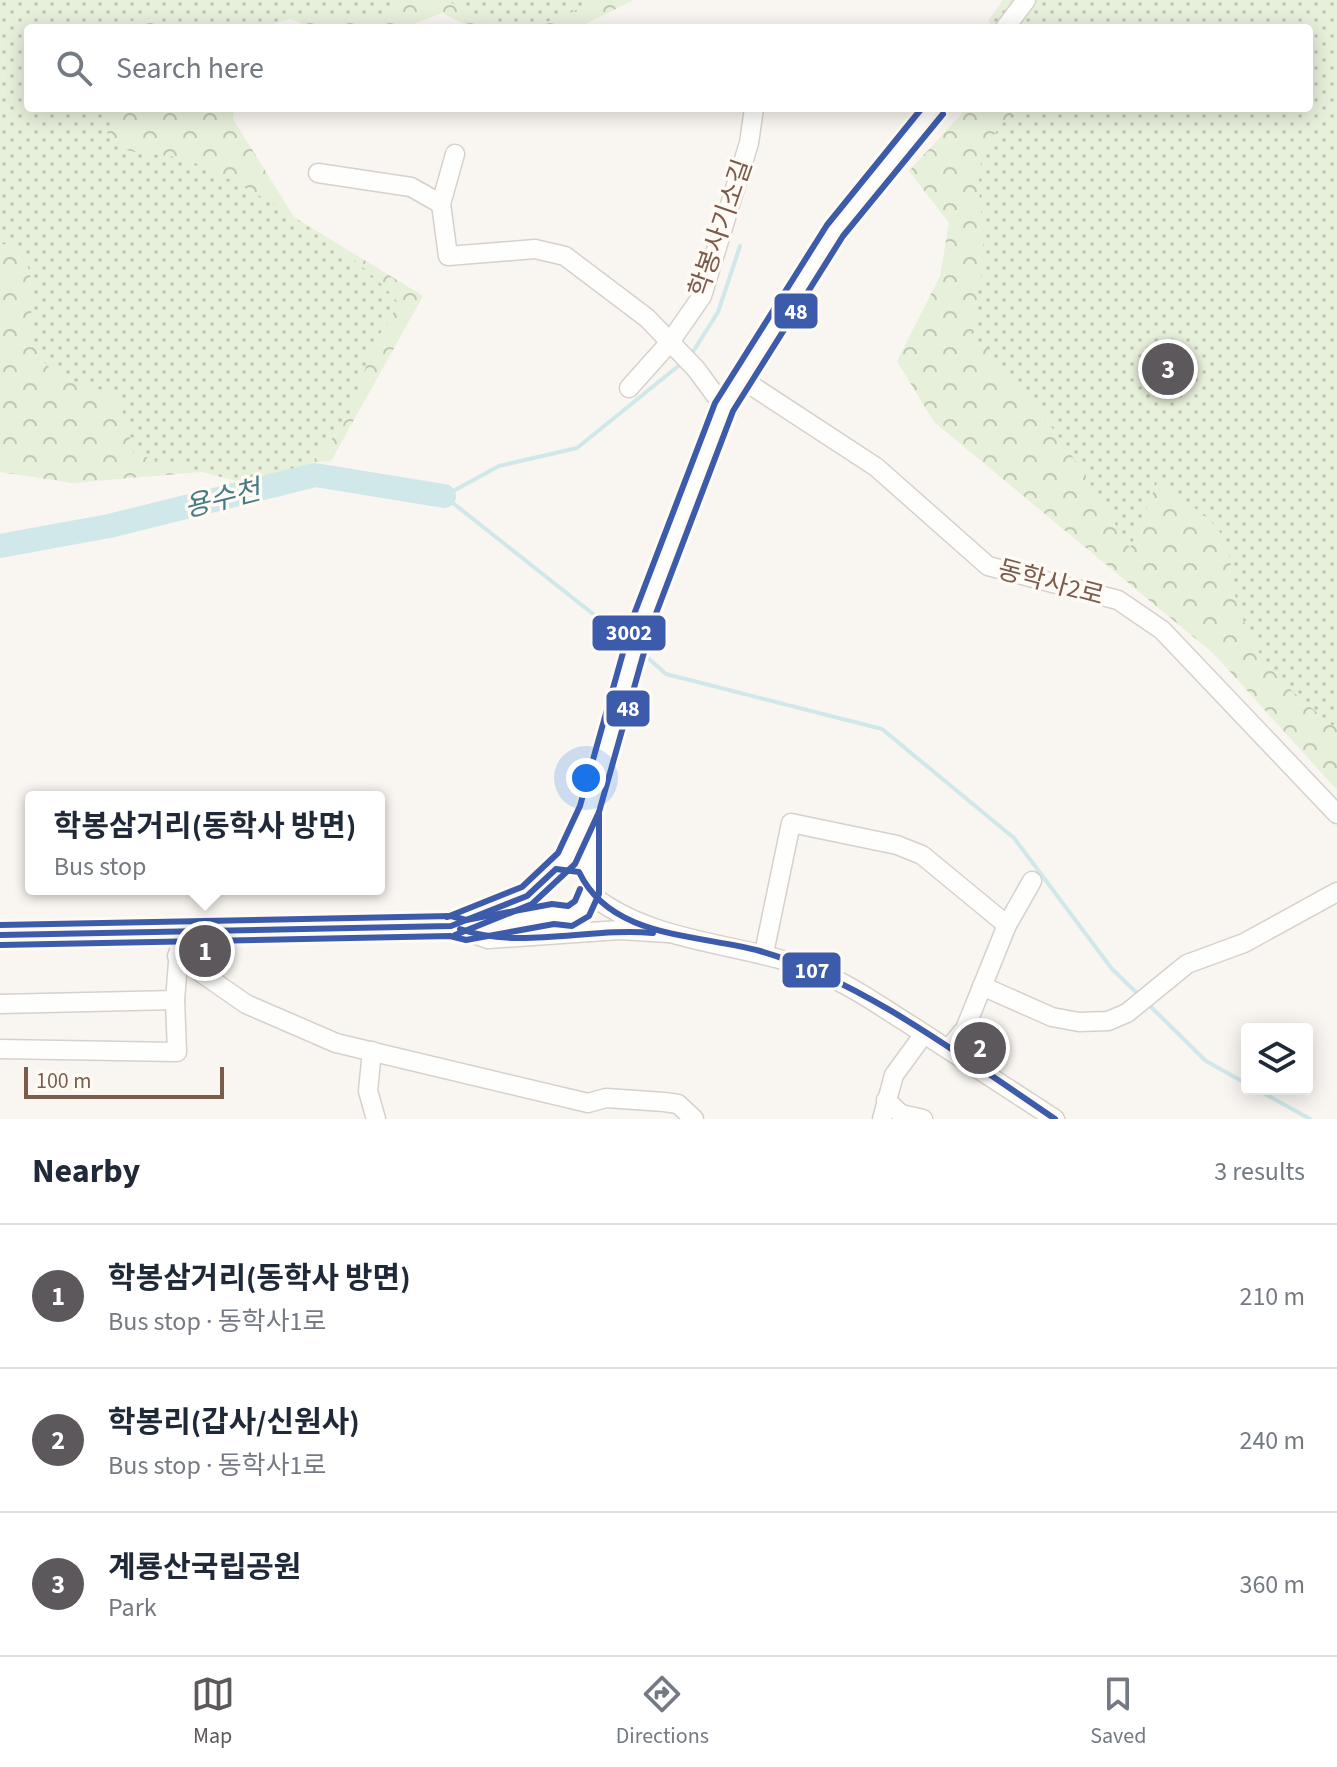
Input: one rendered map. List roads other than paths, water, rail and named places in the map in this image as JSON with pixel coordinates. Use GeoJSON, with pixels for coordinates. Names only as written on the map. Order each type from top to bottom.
{"type":"FeatureCollection","features":[{"type":"Feature","properties":{"kind":"street"},"geometry":{"type":"LineString","coordinates":[[1008,24],[1026,0]]}},
{"type":"Feature","properties":{"kind":"street","name":"학봉사기소길"},"geometry":{"type":"LineString","coordinates":[[629,388],[675,347],[702,296],[749,143],[753,112]]}},
{"type":"Feature","properties":{"kind":"street"},"geometry":{"type":"LineString","coordinates":[[458,928],[527,896],[566,859],[589,809],[642,621],[724,407],[835,230],[932,112]]}},
{"type":"Feature","properties":{"kind":"street"},"geometry":{"type":"LineString","coordinates":[[455,154],[441,204],[448,256],[535,249],[565,256],[647,318],[696,369],[724,407]]}},
{"type":"Feature","properties":{"kind":"street"},"geometry":{"type":"LineString","coordinates":[[318,173],[411,187],[441,204]]}},
{"type":"Feature","properties":{"kind":"street","name":"동학사2로"},"geometry":{"type":"LineString","coordinates":[[740,378],[876,467],[988,566],[1118,600],[1162,630],[1337,814]]}},
{"type":"Feature","properties":{"kind":"street"},"geometry":{"type":"LineString","coordinates":[[574,914],[583,908],[589,889],[589,809]]}},
{"type":"Feature","properties":{"kind":"street"},"geometry":{"type":"LineString","coordinates":[[764,953],[791,823],[897,845],[922,855],[1007,925]]}},
{"type":"Feature","properties":{"kind":"street"},"geometry":{"type":"LineString","coordinates":[[550,874],[579,872],[589,889],[617,915],[668,933],[764,953],[824,974],[949,1048],[1046,1117]]}},
{"type":"Feature","properties":{"kind":"street"},"geometry":{"type":"LineString","coordinates":[[550,874],[543,902],[554,914]]}},
{"type":"Feature","properties":{"kind":"street"},"geometry":{"type":"LineString","coordinates":[[949,1048],[965,1029],[1007,925],[1032,881]]}},
{"type":"Feature","properties":{"kind":"street"},"geometry":{"type":"LineString","coordinates":[[982,986],[1052,1017],[1079,1022],[1108,1021],[1127,1013],[1187,964],[1244,943],[1337,892]]}},
{"type":"Feature","properties":{"kind":"street"},"geometry":{"type":"LineString","coordinates":[[0,935],[458,928],[554,914],[574,914],[620,930]]}},
{"type":"Feature","properties":{"kind":"street"},"geometry":{"type":"LineString","coordinates":[[458,928],[488,939],[620,930],[668,933]]}},
{"type":"Feature","properties":{"kind":"street"},"geometry":{"type":"LineString","coordinates":[[0,1049],[177,1052],[177,956],[183,931]]}},
{"type":"Feature","properties":{"kind":"street"},"geometry":{"type":"LineString","coordinates":[[177,956],[212,982],[264,1013],[336,1043],[593,1111],[606,1098],[664,1102],[678,1104],[694,1119]]}},
{"type":"Feature","properties":{"kind":"street"},"geometry":{"type":"LineString","coordinates":[[0,1004],[175,1000]]}},
{"type":"Feature","properties":{"kind":"street"},"geometry":{"type":"LineString","coordinates":[[882,1119],[894,1075],[924,1034]]}},
{"type":"Feature","properties":{"kind":"street"},"geometry":{"type":"LineString","coordinates":[[372,1051],[368,1091],[376,1119]]}},
{"type":"Feature","properties":{"kind":"street"},"geometry":{"type":"LineString","coordinates":[[886,1100],[901,1114],[923,1119]]}},
{"type":"Feature","properties":{"kind":"waterway"},"geometry":{"type":"LineString","coordinates":[[691,355],[718,312],[740,246]]}},
{"type":"Feature","properties":{"kind":"waterway"},"geometry":{"type":"LineString","coordinates":[[631,644],[444,496],[499,466],[577,448],[682,363]]}},
{"type":"Feature","properties":{"kind":"waterway","name":"용수천"},"geometry":{"type":"LineString","coordinates":[[0,546],[109,526],[315,475],[444,496]]}},
{"type":"Feature","properties":{"kind":"waterway"},"geometry":{"type":"LineString","coordinates":[[641,652],[666,674],[882,729],[1014,838],[1112,969],[1141,997]]}},
{"type":"Feature","properties":{"kind":"waterway"},"geometry":{"type":"LineString","coordinates":[[1147,1003],[1206,1061],[1241,1081]]}},
{"type":"Feature","properties":{"kind":"waterway"},"geometry":{"type":"LineString","coordinates":[[1267,1095],[1310,1119]]}},
{"type":"Feature","properties":{"kind":"place","name":"계룡산국립공원"},"geometry":{"type":"Point","coordinates":[1168,369]}},
{"type":"Feature","properties":{"kind":"place","name":"학봉삼거리(동학사 방면)"},"geometry":{"type":"Point","coordinates":[205,951]}},
{"type":"Feature","properties":{"kind":"place","name":"학봉리(갑사/신원사)"},"geometry":{"type":"Point","coordinates":[980,1048]}}]}
